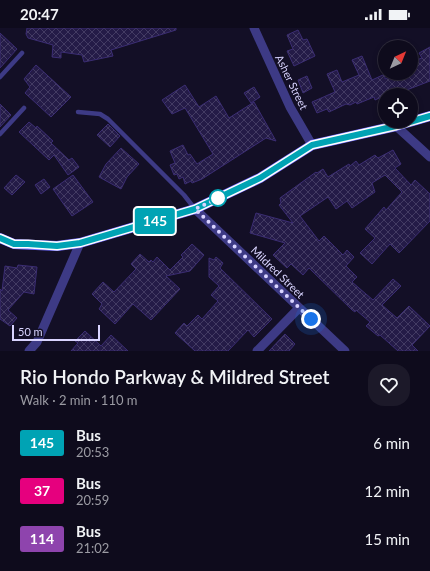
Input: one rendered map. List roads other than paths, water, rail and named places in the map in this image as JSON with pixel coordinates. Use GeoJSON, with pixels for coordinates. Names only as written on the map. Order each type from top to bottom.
{"type":"FeatureCollection","features":[{"type":"Feature","properties":{"kind":"street","name":"Asher Street"},"geometry":{"type":"LineString","coordinates":[[254,28],[290,107],[312,145]]}},
{"type":"Feature","properties":{"kind":"street"},"geometry":{"type":"LineString","coordinates":[[418,120],[430,116]]}},
{"type":"Feature","properties":{"kind":"street"},"geometry":{"type":"LineString","coordinates":[[0,238],[14,244],[57,246],[80,243],[195,209],[260,178],[312,145],[387,128]]}},
{"type":"Feature","properties":{"kind":"street"},"geometry":{"type":"LineString","coordinates":[[398,128],[430,157]]}},
{"type":"Feature","properties":{"kind":"street","name":"Mildred Street"},"geometry":{"type":"LineString","coordinates":[[195,209],[346,351]]}},
{"type":"Feature","properties":{"kind":"street"},"geometry":{"type":"LineString","coordinates":[[29,351],[37,342],[80,243]]}},
{"type":"Feature","properties":{"kind":"street"},"geometry":{"type":"LineString","coordinates":[[257,351],[299,308]]}},
{"type":"Feature","properties":{"kind":"lane"},"geometry":{"type":"LineString","coordinates":[[0,77],[22,53]]}},
{"type":"Feature","properties":{"kind":"lane"},"geometry":{"type":"LineString","coordinates":[[0,134],[24,108]]}},
{"type":"Feature","properties":{"kind":"lane"},"geometry":{"type":"LineString","coordinates":[[78,112],[100,114],[108,119],[184,195],[195,209]]}}]}
